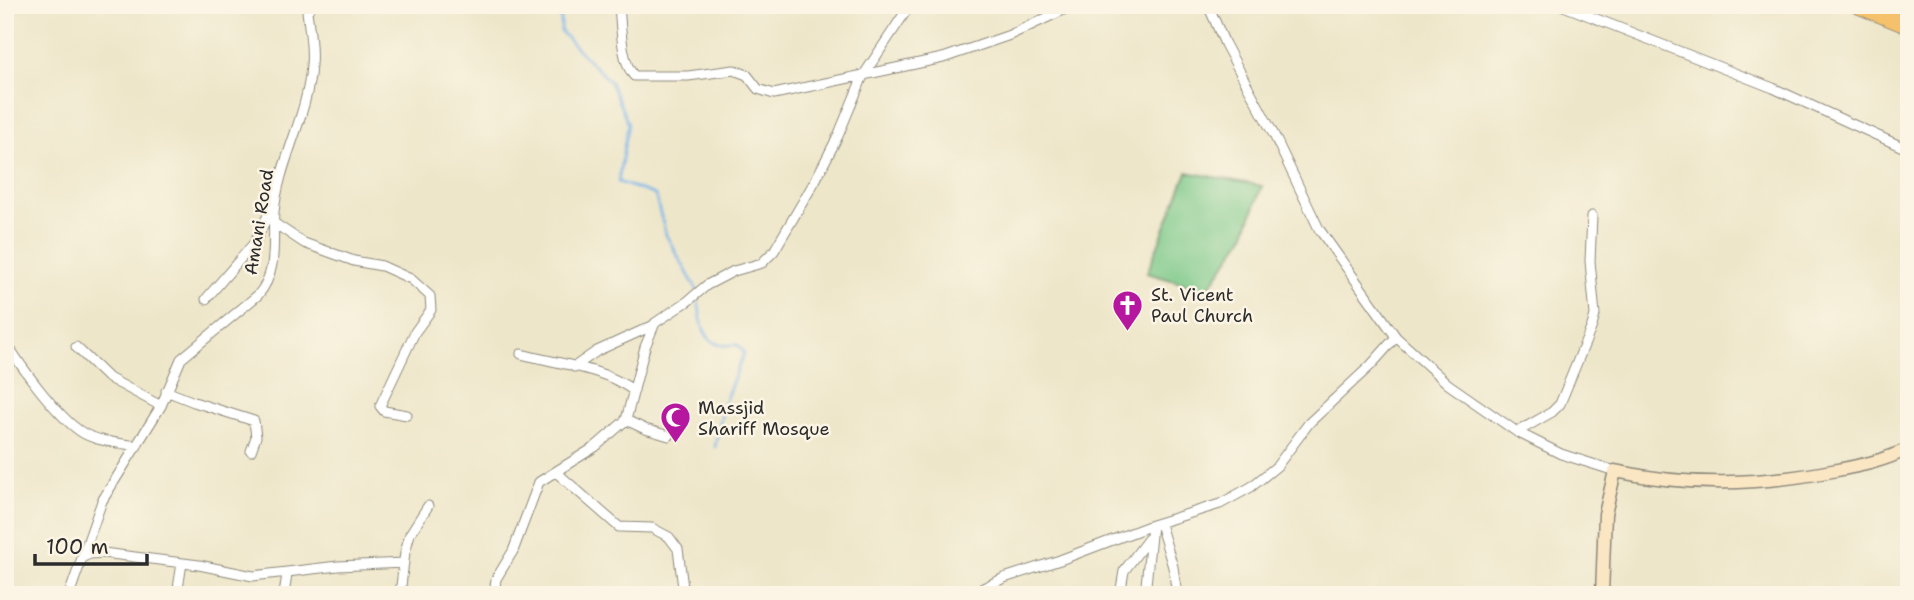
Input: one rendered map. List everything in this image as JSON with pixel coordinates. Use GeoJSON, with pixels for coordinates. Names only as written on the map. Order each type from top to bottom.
{"type":"FeatureCollection","features":[{"type":"Feature","properties":{"kind":"highway"},"geometry":{"type":"LineString","coordinates":[[1857,5],[1909,26]]}},
{"type":"Feature","properties":{"kind":"street"},"geometry":{"type":"LineString","coordinates":[[619,5],[620,27],[630,71],[637,78],[688,76],[733,70],[747,75],[764,93],[774,94],[943,58],[1010,35],[1074,5]]}},
{"type":"Feature","properties":{"kind":"street"},"geometry":{"type":"LineString","coordinates":[[574,367],[597,351],[654,325],[707,285],[734,271],[762,263],[774,251],[821,170],[863,76],[910,5]]}},
{"type":"Feature","properties":{"kind":"street"},"geometry":{"type":"LineString","coordinates":[[1208,5],[1319,229],[1396,337],[1448,384],[1517,432],[1561,454],[1615,471],[1647,477],[1733,483],[1794,478],[1866,464],[1909,448]]}},
{"type":"Feature","properties":{"kind":"street"},"geometry":{"type":"LineString","coordinates":[[1561,5],[1773,88],[1909,150]]}},
{"type":"Feature","properties":{"kind":"street","name":"Amani Road"},"geometry":{"type":"LineString","coordinates":[[69,595],[102,500],[161,405],[175,369],[188,351],[258,295],[267,284],[273,263],[276,198],[281,171],[301,114],[310,75],[312,57],[307,7]]}},
{"type":"Feature","properties":{"kind":"street"},"geometry":{"type":"LineString","coordinates":[[5,14],[8,45],[5,55]]}},
{"type":"Feature","properties":{"kind":"street"},"geometry":{"type":"LineString","coordinates":[[206,299],[260,234],[276,198]]}},
{"type":"Feature","properties":{"kind":"street"},"geometry":{"type":"LineString","coordinates":[[1517,432],[1552,412],[1560,404],[1592,326],[1595,315],[1590,261],[1592,216]]}},
{"type":"Feature","properties":{"kind":"street"},"geometry":{"type":"LineString","coordinates":[[274,223],[304,243],[354,261],[382,266],[411,279],[429,296],[431,310],[415,332],[380,406],[384,411],[407,415]]}},
{"type":"Feature","properties":{"kind":"street"},"geometry":{"type":"LineString","coordinates":[[494,595],[496,579],[513,551],[536,488],[542,480],[595,447],[626,420],[645,347],[654,325]]}},
{"type":"Feature","properties":{"kind":"street"},"geometry":{"type":"LineString","coordinates":[[975,595],[981,589],[1004,578],[1220,504],[1265,477],[1277,466],[1309,423],[1371,365],[1396,337]]}},
{"type":"Feature","properties":{"kind":"street"},"geometry":{"type":"LineString","coordinates":[[5,340],[30,376],[77,429],[93,437],[137,446]]}},
{"type":"Feature","properties":{"kind":"street"},"geometry":{"type":"LineString","coordinates":[[76,347],[107,377],[161,405]]}},
{"type":"Feature","properties":{"kind":"street"},"geometry":{"type":"LineString","coordinates":[[521,354],[597,371],[619,380],[634,391]]}},
{"type":"Feature","properties":{"kind":"street"},"geometry":{"type":"LineString","coordinates":[[166,391],[254,421],[256,437],[251,451]]}},
{"type":"Feature","properties":{"kind":"street"},"geometry":{"type":"LineString","coordinates":[[626,420],[669,436]]}},
{"type":"Feature","properties":{"kind":"street"},"geometry":{"type":"LineString","coordinates":[[1602,595],[1605,514],[1615,471]]}},
{"type":"Feature","properties":{"kind":"street"},"geometry":{"type":"LineString","coordinates":[[556,472],[619,527],[652,528],[669,537],[678,549],[684,595]]}},
{"type":"Feature","properties":{"kind":"street"},"geometry":{"type":"LineString","coordinates":[[400,595],[410,534],[428,506]]}},
{"type":"Feature","properties":{"kind":"street"},"geometry":{"type":"LineString","coordinates":[[1119,595],[1124,571],[1150,537],[1156,524]]}},
{"type":"Feature","properties":{"kind":"street"},"geometry":{"type":"LineString","coordinates":[[1156,524],[1173,567],[1177,595]]}},
{"type":"Feature","properties":{"kind":"street"},"geometry":{"type":"LineString","coordinates":[[1145,595],[1150,537]]}},
{"type":"Feature","properties":{"kind":"street"},"geometry":{"type":"LineString","coordinates":[[83,557],[103,553],[182,563],[247,576],[287,574],[338,566],[404,563]]}},
{"type":"Feature","properties":{"kind":"street"},"geometry":{"type":"LineString","coordinates":[[177,595],[182,563]]}},
{"type":"Feature","properties":{"kind":"street"},"geometry":{"type":"LineString","coordinates":[[284,595],[287,574]]}},
{"type":"Feature","properties":{"kind":"green space"},"geometry":{"type":"Polygon","coordinates":[[[1187,172],[1262,186],[1243,238],[1207,290],[1147,273],[1187,172]]]}},
{"type":"Feature","properties":{"kind":"waterway"},"geometry":{"type":"LineString","coordinates":[[561,5],[561,32],[610,82],[628,123],[618,182],[655,195],[666,235],[697,290]]}},
{"type":"Feature","properties":{"kind":"waterway"},"geometry":{"type":"LineString","coordinates":[[698,296],[702,325],[709,338],[721,345],[738,345],[744,353],[724,403],[715,447]]}},
{"type":"Feature","properties":{"kind":"place","name":"St. Vicent Paul Church"},"geometry":{"type":"Point","coordinates":[1128,332]}},
{"type":"Feature","properties":{"kind":"place","name":"Massjid Shariff Mosque"},"geometry":{"type":"Point","coordinates":[675,445]}}]}
